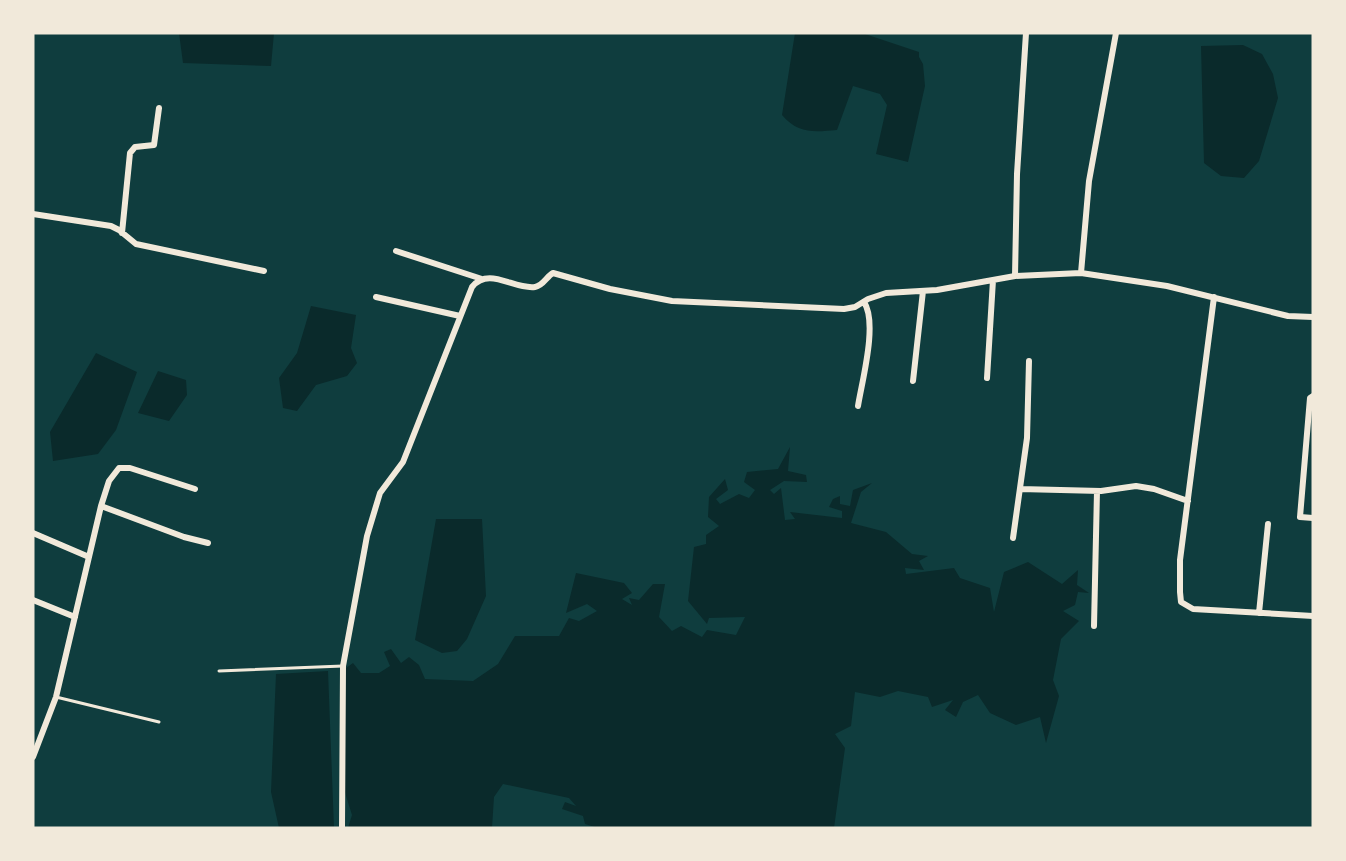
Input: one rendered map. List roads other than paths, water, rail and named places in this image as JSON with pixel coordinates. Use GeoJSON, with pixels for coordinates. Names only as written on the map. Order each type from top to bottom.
{"type":"FeatureCollection","features":[{"type":"Feature","properties":{"kind":"street"},"geometry":{"type":"LineString","coordinates":[[1015,276],[1017,174],[1026,33]]}},
{"type":"Feature","properties":{"kind":"street"},"geometry":{"type":"LineString","coordinates":[[1081,273],[1089,181],[1116,33]]}},
{"type":"Feature","properties":{"kind":"street"},"geometry":{"type":"LineString","coordinates":[[122,233],[130,153],[135,147],[154,145],[159,108]]}},
{"type":"Feature","properties":{"kind":"street"},"geometry":{"type":"LineString","coordinates":[[33,214],[104,225],[116,228],[134,243],[144,246],[264,271]]}},
{"type":"Feature","properties":{"kind":"street"},"geometry":{"type":"LineString","coordinates":[[396,251],[482,279]]}},
{"type":"Feature","properties":{"kind":"street"},"geometry":{"type":"LineString","coordinates":[[342,828],[344,666],[368,536],[380,493],[403,462],[460,316],[476,282],[494,278],[534,287],[540,285],[550,273],[610,289],[683,302],[844,309],[855,307],[886,293],[923,291],[1015,276],[1081,273],[1167,286],[1288,316],[1313,317]]}},
{"type":"Feature","properties":{"kind":"street"},"geometry":{"type":"LineString","coordinates":[[987,378],[993,280]]}},
{"type":"Feature","properties":{"kind":"street"},"geometry":{"type":"LineString","coordinates":[[913,381],[923,291]]}},
{"type":"Feature","properties":{"kind":"street"},"geometry":{"type":"LineString","coordinates":[[376,297],[460,316]]}},
{"type":"Feature","properties":{"kind":"street"},"geometry":{"type":"LineString","coordinates":[[1214,297],[1180,560],[1181,602],[1193,609],[1313,616]]}},
{"type":"Feature","properties":{"kind":"street"},"geometry":{"type":"LineString","coordinates":[[858,406],[869,332],[868,310],[864,302]]}},
{"type":"Feature","properties":{"kind":"street"},"geometry":{"type":"LineString","coordinates":[[1013,538],[1027,438],[1029,361]]}},
{"type":"Feature","properties":{"kind":"street"},"geometry":{"type":"LineString","coordinates":[[1313,396],[1310,398],[1300,517],[1313,518]]}},
{"type":"Feature","properties":{"kind":"street"},"geometry":{"type":"LineString","coordinates":[[33,757],[56,697],[109,481],[119,468],[130,468],[195,489]]}},
{"type":"Feature","properties":{"kind":"street"},"geometry":{"type":"LineString","coordinates":[[1020,489],[1096,491],[1136,486],[1154,489],[1188,501]]}},
{"type":"Feature","properties":{"kind":"street"},"geometry":{"type":"LineString","coordinates":[[1094,626],[1096,491]]}},
{"type":"Feature","properties":{"kind":"street"},"geometry":{"type":"LineString","coordinates":[[101,507],[184,537],[208,543]]}},
{"type":"Feature","properties":{"kind":"street"},"geometry":{"type":"LineString","coordinates":[[1259,613],[1268,524]]}},
{"type":"Feature","properties":{"kind":"street"},"geometry":{"type":"LineString","coordinates":[[33,533],[89,557]]}},
{"type":"Feature","properties":{"kind":"street"},"geometry":{"type":"LineString","coordinates":[[33,600],[75,617]]}},
{"type":"Feature","properties":{"kind":"lane"},"geometry":{"type":"LineString","coordinates":[[219,671],[344,666]]}},
{"type":"Feature","properties":{"kind":"lane"},"geometry":{"type":"LineString","coordinates":[[56,697],[159,722]]}},
{"type":"Feature","properties":{"kind":"water"},"geometry":{"type":"Polygon","coordinates":[[[179,33],[274,33],[271,66],[183,63],[179,33]]]}},
{"type":"Feature","properties":{"kind":"water"},"geometry":{"type":"Polygon","coordinates":[[[795,33],[862,33],[919,52],[923,64],[925,86],[908,162],[876,154],[887,105],[880,94],[853,86],[837,130],[800,129],[782,115],[795,33]]]}},
{"type":"Feature","properties":{"kind":"water"},"geometry":{"type":"Polygon","coordinates":[[[1243,45],[1262,54],[1273,74],[1278,98],[1259,161],[1244,178],[1221,176],[1204,163],[1201,46],[1243,45]]]}},
{"type":"Feature","properties":{"kind":"water"},"geometry":{"type":"Polygon","coordinates":[[[311,306],[356,315],[351,348],[357,363],[347,376],[316,385],[297,411],[283,408],[279,378],[297,353],[311,306]]]}},
{"type":"Feature","properties":{"kind":"water"},"geometry":{"type":"Polygon","coordinates":[[[96,353],[137,372],[116,430],[98,454],[53,461],[50,432],[96,353]]]}},
{"type":"Feature","properties":{"kind":"water"},"geometry":{"type":"Polygon","coordinates":[[[158,371],[186,380],[187,395],[169,421],[138,413],[158,371]]]}},
{"type":"Feature","properties":{"kind":"water"},"geometry":{"type":"Polygon","coordinates":[[[790,447],[788,471],[806,475],[807,482],[784,481],[770,490],[774,494],[781,488],[785,520],[795,519],[790,512],[842,518],[842,511],[829,507],[833,499],[840,496],[840,504],[850,506],[853,490],[872,483],[861,492],[851,523],[886,532],[912,554],[928,556],[919,561],[924,570],[905,568],[906,574],[954,568],[960,578],[990,588],[994,612],[1004,572],[1028,562],[1062,584],[1078,570],[1077,585],[1089,593],[1078,592],[1075,605],[1063,611],[1079,621],[1061,639],[1053,680],[1059,696],[1046,743],[1040,717],[1016,725],[990,713],[978,695],[963,702],[956,717],[945,710],[953,700],[932,707],[928,697],[898,691],[880,697],[855,692],[851,726],[835,734],[845,748],[834,828],[598,828],[585,824],[583,816],[562,809],[565,802],[576,806],[569,798],[503,784],[494,797],[492,828],[348,828],[352,815],[342,783],[346,668],[353,663],[361,673],[379,673],[390,666],[384,652],[391,649],[401,663],[409,657],[419,665],[425,679],[473,681],[498,664],[515,636],[559,636],[569,618],[579,621],[597,611],[587,604],[566,613],[576,573],[624,583],[632,593],[622,599],[632,605],[629,598],[639,600],[653,584],[665,584],[659,617],[672,631],[681,626],[702,637],[707,630],[736,635],[745,617],[709,618],[707,624],[688,601],[694,547],[706,544],[706,535],[719,526],[708,517],[709,497],[725,479],[728,490],[716,499],[720,504],[739,494],[749,498],[755,490],[744,482],[747,472],[778,469],[790,447]]]}},
{"type":"Feature","properties":{"kind":"water"},"geometry":{"type":"Polygon","coordinates":[[[436,519],[482,519],[486,596],[467,639],[457,651],[442,653],[415,640],[436,519]]]}},
{"type":"Feature","properties":{"kind":"water"},"geometry":{"type":"Polygon","coordinates":[[[328,671],[334,828],[279,828],[271,792],[276,674],[328,671]]]}}]}
